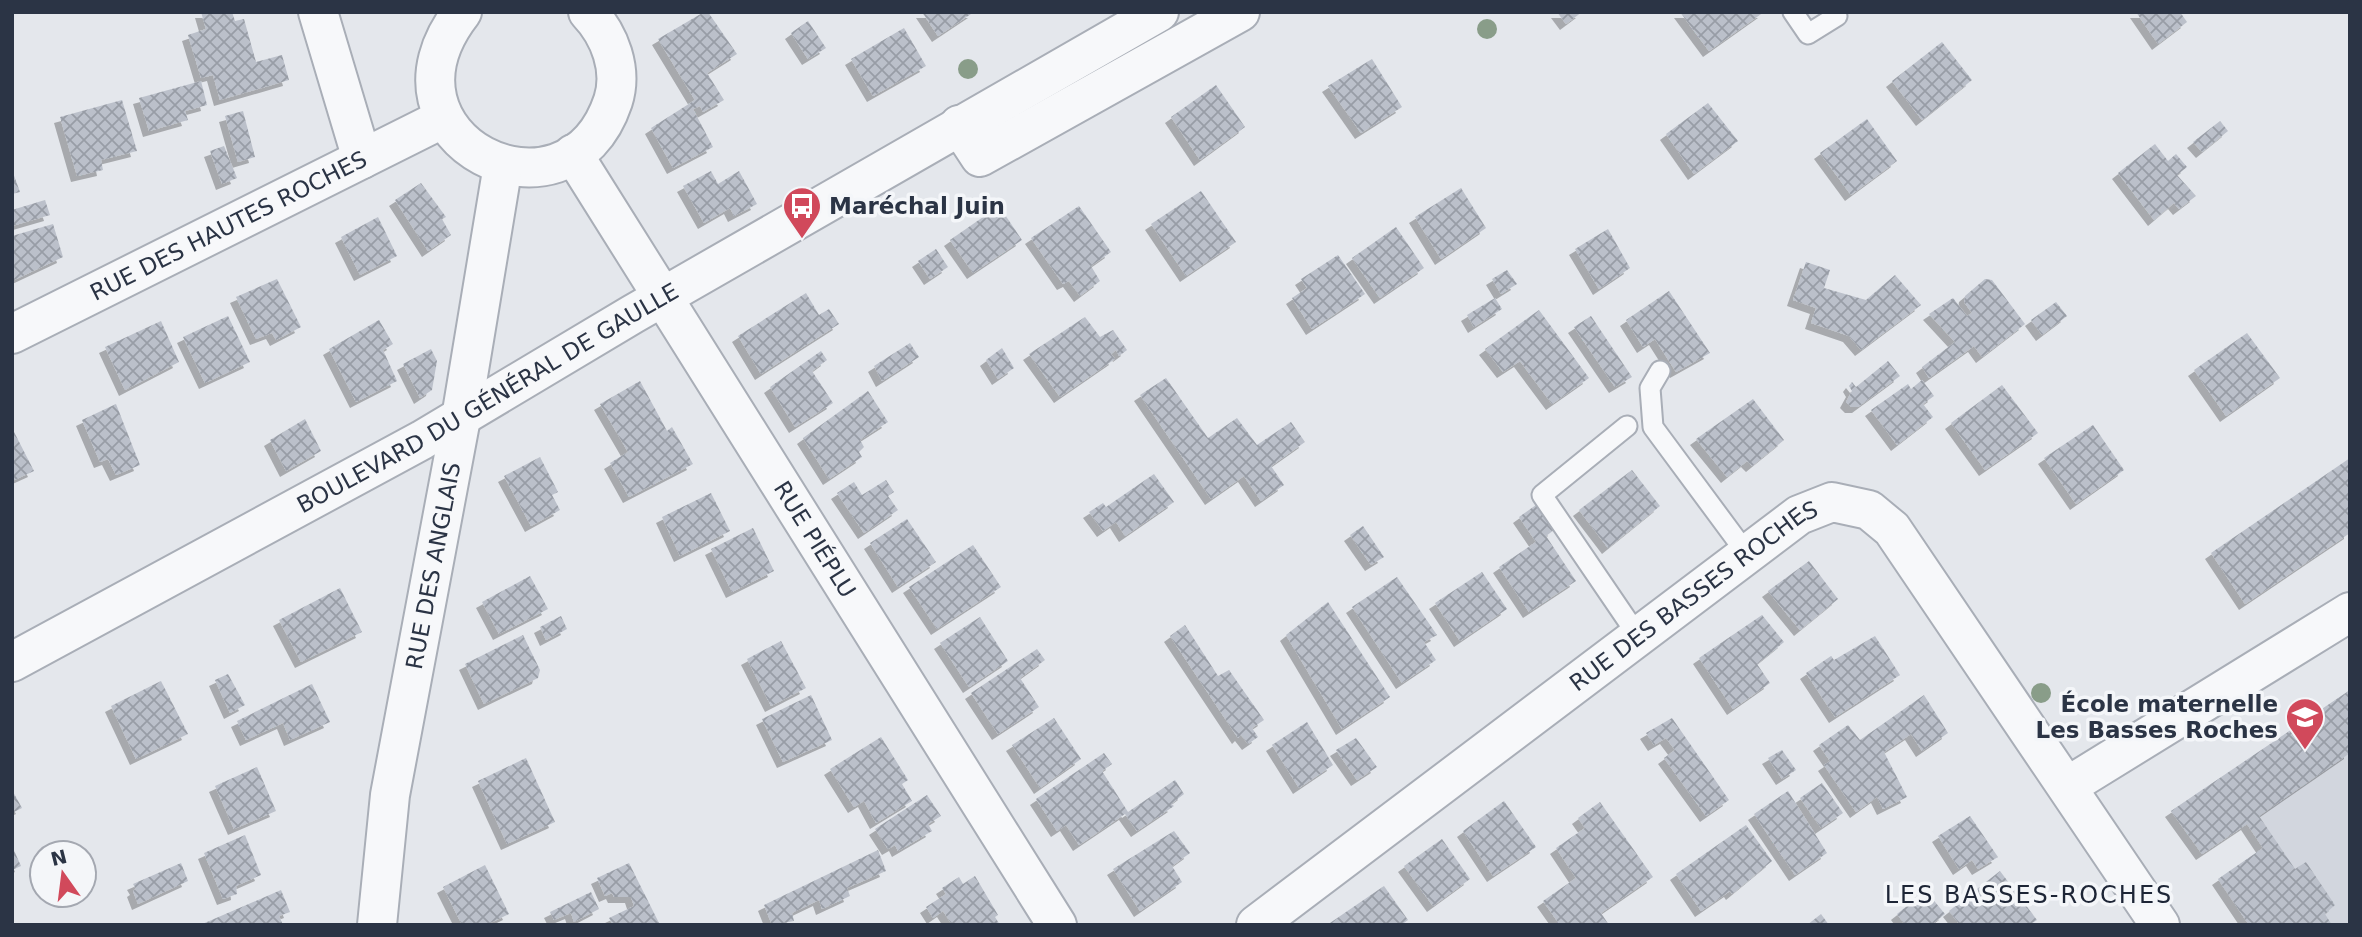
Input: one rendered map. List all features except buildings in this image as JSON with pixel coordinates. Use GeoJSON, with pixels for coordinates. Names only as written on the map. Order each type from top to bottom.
{"type":"FeatureCollection","features":[{"type":"Feature","properties":{"kind":"street"},"geometry":{"type":"LineString","coordinates":[[318,12],[362,159]]}},
{"type":"Feature","properties":{"kind":"street"},"geometry":{"type":"LineString","coordinates":[[462,12],[445,35],[436,63],[436,92],[444,118],[459,139],[479,156],[503,165],[527,168],[551,164],[573,154],[600,128],[615,94],[616,68],[600,16]]}},
{"type":"Feature","properties":{"kind":"street","name":"BOULEVARD DU GÉNÉRAL DE GAULLE"},"geometry":{"type":"LineString","coordinates":[[12,662],[461,418],[662,298],[1158,12]]}},
{"type":"Feature","properties":{"kind":"street"},"geometry":{"type":"LineString","coordinates":[[959,125],[980,157],[1240,12]]}},
{"type":"Feature","properties":{"kind":"street","name":"RUE DES HAUTES ROCHES"},"geometry":{"type":"LineString","coordinates":[[12,334],[444,118]]}},
{"type":"Feature","properties":{"kind":"street","name":"RUE PIÉPLU"},"geometry":{"type":"LineString","coordinates":[[573,154],[1057,925]]}},
{"type":"Feature","properties":{"kind":"street","name":"RUE DES ANGLAIS"},"geometry":{"type":"LineString","coordinates":[[377,925],[390,795],[461,418],[503,165]]}},
{"type":"Feature","properties":{"kind":"street","name":"RUE DES BASSES ROCHES"},"geometry":{"type":"LineString","coordinates":[[1256,925],[1799,515],[1832,502],[1869,510],[1892,529],[2160,925]]}},
{"type":"Feature","properties":{"kind":"street"},"geometry":{"type":"LineString","coordinates":[[2068,786],[2350,612]]}},
{"type":"Feature","properties":{"kind":"lane"},"geometry":{"type":"LineString","coordinates":[[1793,12],[1808,34],[1837,16]]}},
{"type":"Feature","properties":{"kind":"lane"},"geometry":{"type":"LineString","coordinates":[[1660,371],[1650,388],[1653,427],[1747,554]]}},
{"type":"Feature","properties":{"kind":"lane"},"geometry":{"type":"LineString","coordinates":[[1627,426],[1542,495],[1638,636]]}},
{"type":"Feature","properties":{"kind":"shaded area","name":"École maternelle Les Basses Roches"},"geometry":{"type":"Polygon","coordinates":[[[2350,690],[2350,925],[2249,925],[2218,879],[2263,848],[2247,824],[2202,854],[2171,811],[2350,690]]]}},
{"type":"Feature","properties":{"kind":"place","name":"Maréchal Juin"},"geometry":{"type":"Point","coordinates":[802,240]}},
{"type":"Feature","properties":{"kind":"place","name":"École maternelle Les Basses Roches"},"geometry":{"type":"Point","coordinates":[2305,751]}},
{"type":"Feature","properties":{"kind":"district","name":"LES BASSES-ROCHES"},"geometry":{"type":"Point","coordinates":[2029,895]}}]}
